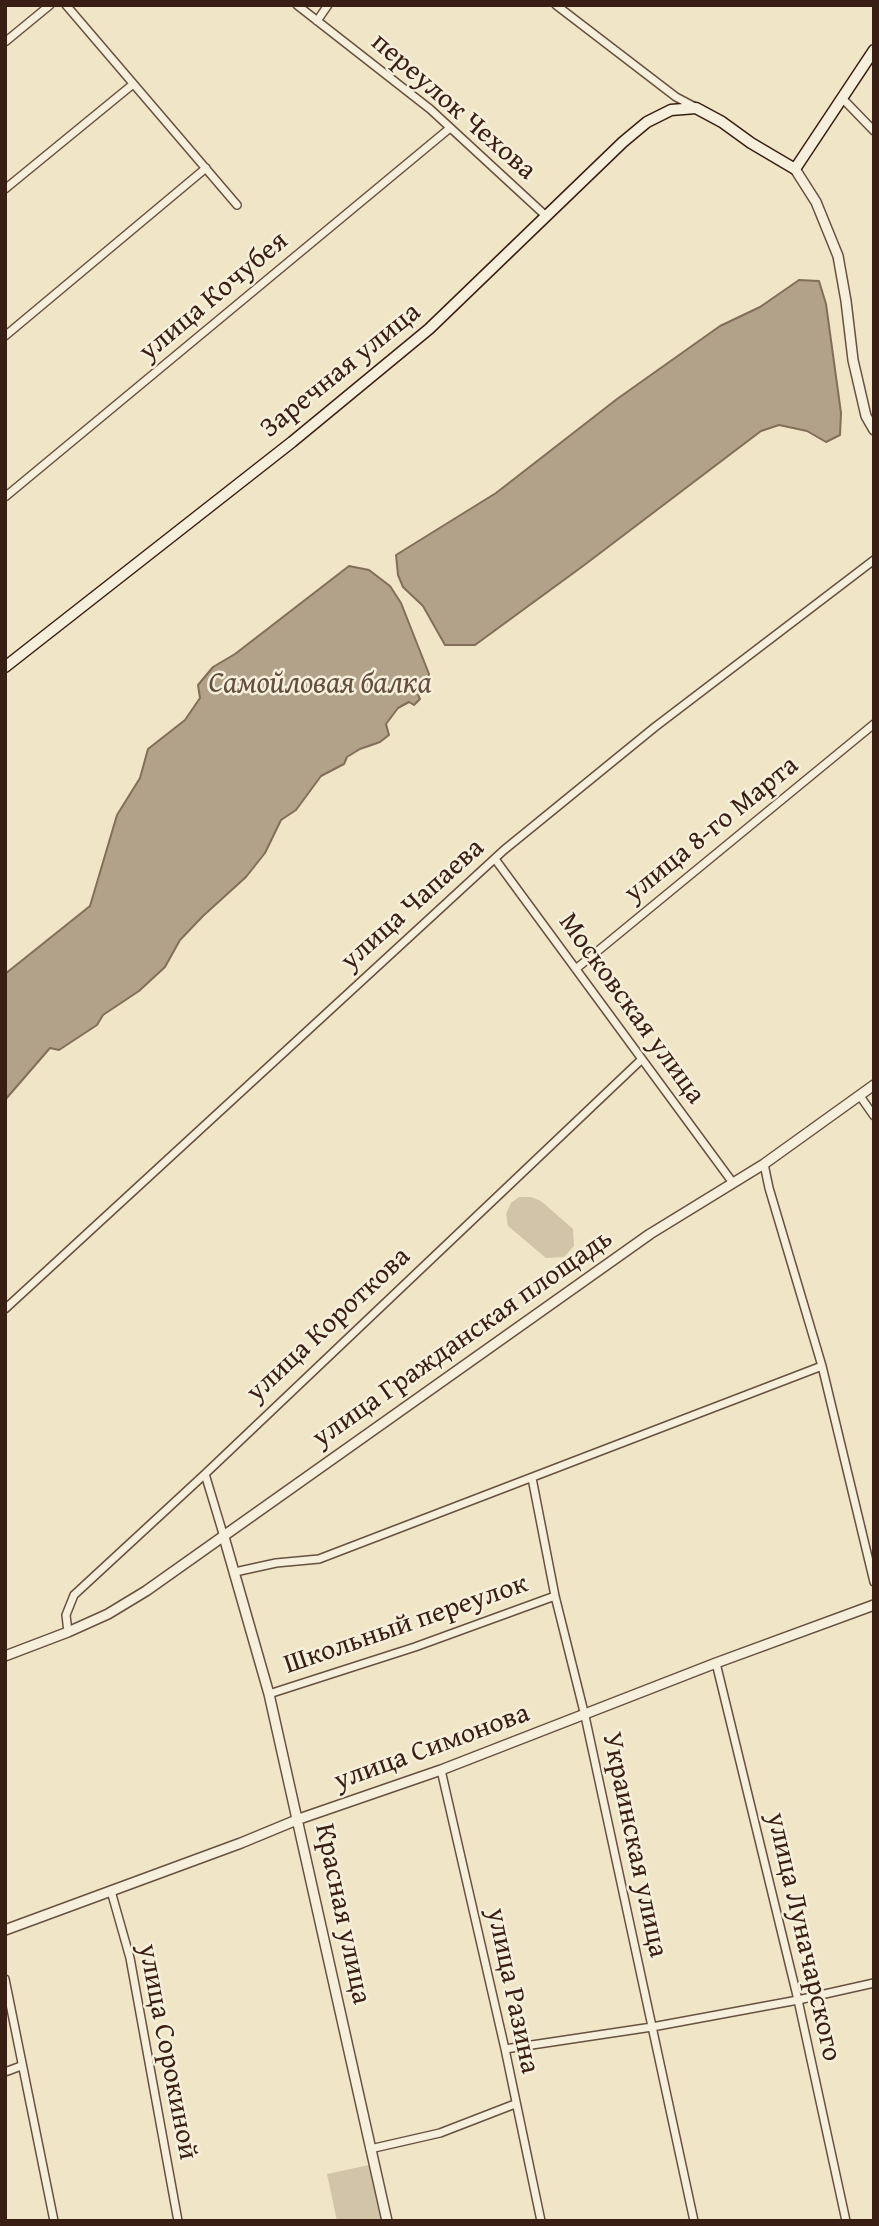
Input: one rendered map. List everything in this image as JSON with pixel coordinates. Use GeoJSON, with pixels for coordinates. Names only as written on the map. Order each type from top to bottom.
{"type":"FeatureCollection","features":[{"type":"Feature","properties":{"kind":"main road"},"geometry":{"type":"LineString","coordinates":[[696,108],[795,169],[874,50]]}},
{"type":"Feature","properties":{"kind":"main road","name":"Заречная улица"},"geometry":{"type":"LineString","coordinates":[[5,667],[292,442],[429,329],[647,122],[671,110],[696,108]]}},
{"type":"Feature","properties":{"kind":"street"},"geometry":{"type":"LineString","coordinates":[[5,42],[50,5]]}},
{"type":"Feature","properties":{"kind":"street"},"geometry":{"type":"LineString","coordinates":[[66,5],[237,205]]}},
{"type":"Feature","properties":{"kind":"street","name":"переулок Чехова"},"geometry":{"type":"LineString","coordinates":[[297,5],[430,108],[546,216]]}},
{"type":"Feature","properties":{"kind":"street"},"geometry":{"type":"LineString","coordinates":[[317,20],[328,5]]}},
{"type":"Feature","properties":{"kind":"street"},"geometry":{"type":"LineString","coordinates":[[556,5],[676,97],[696,108]]}},
{"type":"Feature","properties":{"kind":"street"},"geometry":{"type":"LineString","coordinates":[[5,189],[132,85]]}},
{"type":"Feature","properties":{"kind":"street"},"geometry":{"type":"LineString","coordinates":[[842,98],[874,131]]}},
{"type":"Feature","properties":{"kind":"street","name":"улица Кочубея"},"geometry":{"type":"LineString","coordinates":[[5,497],[450,128]]}},
{"type":"Feature","properties":{"kind":"street"},"geometry":{"type":"LineString","coordinates":[[5,336],[206,168]]}},
{"type":"Feature","properties":{"kind":"street"},"geometry":{"type":"LineString","coordinates":[[795,169],[816,202],[838,256],[853,360],[866,416],[874,430]]}},
{"type":"Feature","properties":{"kind":"street","name":"улица Чапаева"},"geometry":{"type":"LineString","coordinates":[[5,1308],[495,859],[655,727],[874,560]]}},
{"type":"Feature","properties":{"kind":"street","name":"улица 8-го Марта"},"geometry":{"type":"LineString","coordinates":[[577,968],[874,724]]}},
{"type":"Feature","properties":{"kind":"street","name":"Московская улица"},"geometry":{"type":"LineString","coordinates":[[495,859],[733,1183]]}},
{"type":"Feature","properties":{"kind":"street","name":"улица Короткова"},"geometry":{"type":"LineString","coordinates":[[68,1632],[66,1615],[74,1595],[641,1060]]}},
{"type":"Feature","properties":{"kind":"street"},"geometry":{"type":"LineString","coordinates":[[733,1183],[874,1085]]}},
{"type":"Feature","properties":{"kind":"street"},"geometry":{"type":"LineString","coordinates":[[860,1096],[874,1116]]}},
{"type":"Feature","properties":{"kind":"street"},"geometry":{"type":"LineString","coordinates":[[764,1164],[775,1211],[822,1366],[874,1582]]}},
{"type":"Feature","properties":{"kind":"street","name":"улица Гражданская площадь"},"geometry":{"type":"LineString","coordinates":[[224,1537],[650,1234],[733,1183]]}},
{"type":"Feature","properties":{"kind":"street"},"geometry":{"type":"LineString","coordinates":[[235,1572],[276,1563],[319,1559],[822,1366]]}},
{"type":"Feature","properties":{"kind":"street"},"geometry":{"type":"LineString","coordinates":[[5,1656],[108,1614],[224,1537],[205,1474]]}},
{"type":"Feature","properties":{"kind":"street","name":"Украинская улица"},"geometry":{"type":"LineString","coordinates":[[532,1478],[555,1595],[585,1716],[694,2221]]}},
{"type":"Feature","properties":{"kind":"street","name":"Красная улица"},"geometry":{"type":"LineString","coordinates":[[224,1537],[269,1693],[387,2221]]}},
{"type":"Feature","properties":{"kind":"street","name":"Школьный переулок"},"geometry":{"type":"LineString","coordinates":[[269,1693],[415,1647],[555,1595]]}},
{"type":"Feature","properties":{"kind":"street","name":"улица Симонова"},"geometry":{"type":"LineString","coordinates":[[5,1930],[299,1819],[441,1770],[874,1605]]}},
{"type":"Feature","properties":{"kind":"street","name":"улица Луначарского"},"geometry":{"type":"LineString","coordinates":[[716,1663],[798,2000],[846,2221]]}},
{"type":"Feature","properties":{"kind":"street","name":"улица Разина"},"geometry":{"type":"LineString","coordinates":[[441,1770],[541,2221]]}},
{"type":"Feature","properties":{"kind":"street","name":"улица Сорокиной"},"geometry":{"type":"LineString","coordinates":[[111,1891],[130,1958],[178,2221]]}},
{"type":"Feature","properties":{"kind":"street"},"geometry":{"type":"LineString","coordinates":[[5,1979],[54,2221]]}},
{"type":"Feature","properties":{"kind":"street"},"geometry":{"type":"LineString","coordinates":[[505,2049],[652,2027],[874,1983]]}},
{"type":"Feature","properties":{"kind":"street"},"geometry":{"type":"LineString","coordinates":[[5,2072],[21,2066]]}},
{"type":"Feature","properties":{"kind":"street"},"geometry":{"type":"LineString","coordinates":[[370,2149],[440,2133],[515,2104]]}},
{"type":"Feature","properties":{"kind":"shaded area"},"geometry":{"type":"Polygon","coordinates":[[[519,1197],[531,1197],[541,1201],[573,1229],[574,1246],[564,1257],[546,1258],[508,1226],[506,1214],[511,1203],[519,1197]]]}},
{"type":"Feature","properties":{"kind":"shaded area"},"geometry":{"type":"Polygon","coordinates":[[[369,2165],[381,2221],[337,2221],[327,2174],[369,2165]]]}},
{"type":"Feature","properties":{"kind":"water","name":"Самойловая балка"},"geometry":{"type":"Polygon","coordinates":[[[799,280],[819,281],[826,304],[841,413],[840,435],[826,442],[807,431],[779,425],[761,431],[475,645],[445,645],[423,606],[403,587],[398,575],[396,555],[496,493],[617,399],[720,326],[760,307],[799,280]]]}},
{"type":"Feature","properties":{"kind":"water","name":"Самойловая балка"},"geometry":{"type":"Polygon","coordinates":[[[349,566],[369,570],[390,586],[401,603],[429,674],[427,685],[418,695],[420,699],[414,705],[409,702],[398,708],[386,724],[389,735],[380,742],[360,749],[347,757],[344,764],[321,776],[296,810],[281,820],[265,853],[246,877],[180,940],[165,967],[139,991],[103,1015],[97,1025],[59,1050],[50,1048],[5,1100],[5,974],[90,906],[117,815],[140,778],[148,749],[185,720],[200,698],[198,685],[213,667],[235,654],[349,566]]]}}]}
